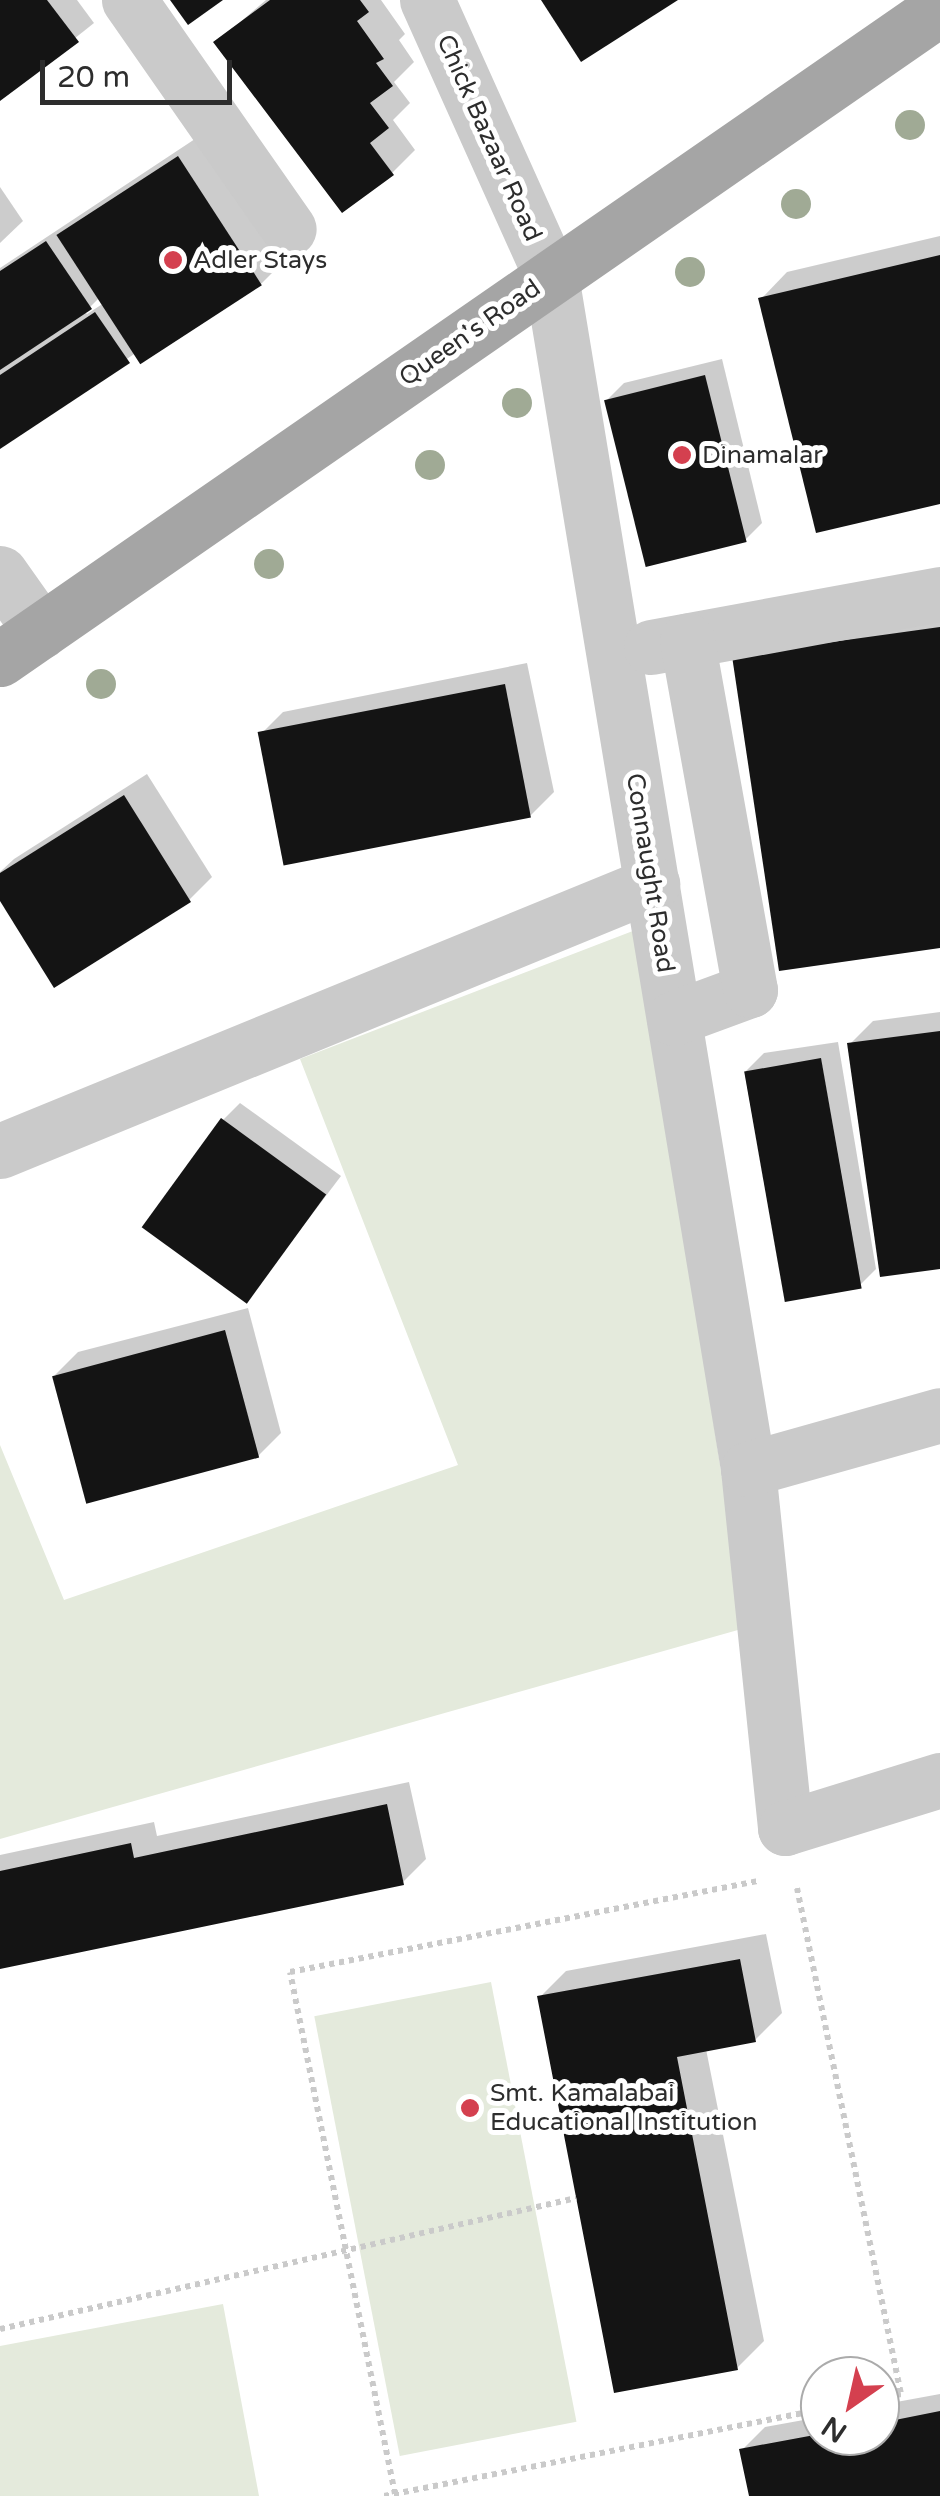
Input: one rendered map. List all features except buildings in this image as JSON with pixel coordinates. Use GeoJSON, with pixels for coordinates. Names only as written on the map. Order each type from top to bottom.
{"type":"FeatureCollection","features":[{"type":"Feature","properties":{"kind":"main road","name":"Queen's Road"},"geometry":{"type":"LineString","coordinates":[[21,645],[940,8]]}},
{"type":"Feature","properties":{"kind":"street"},"geometry":{"type":"LineString","coordinates":[[129,0],[289,229]]}},
{"type":"Feature","properties":{"kind":"street","name":"Chick Bazaar Road"},"geometry":{"type":"LineString","coordinates":[[426,0],[551,276]]}},
{"type":"Feature","properties":{"kind":"street","name":"Connaught Road"},"geometry":{"type":"LineString","coordinates":[[551,276],[674,1018],[730,1384],[748,1469],[790,1851]]}},
{"type":"Feature","properties":{"kind":"street"},"geometry":{"type":"LineString","coordinates":[[0,573],[21,645]]}},
{"type":"Feature","properties":{"kind":"street"},"geometry":{"type":"LineString","coordinates":[[614,654],[940,594]]}},
{"type":"Feature","properties":{"kind":"street"},"geometry":{"type":"LineString","coordinates":[[674,1018],[750,990],[687,641]]}},
{"type":"Feature","properties":{"kind":"street"},"geometry":{"type":"LineString","coordinates":[[0,1150],[652,884]]}},
{"type":"Feature","properties":{"kind":"street"},"geometry":{"type":"LineString","coordinates":[[748,1469],[940,1416]]}},
{"type":"Feature","properties":{"kind":"street"},"geometry":{"type":"LineString","coordinates":[[790,1851],[940,1780]]}},
{"type":"Feature","properties":{"kind":"path"},"geometry":{"type":"LineString","coordinates":[[395,2494],[290,1972],[790,1851],[893,2356]]}},
{"type":"Feature","properties":{"kind":"path"},"geometry":{"type":"LineString","coordinates":[[0,2329],[576,2198]]}},
{"type":"Feature","properties":{"kind":"path"},"geometry":{"type":"LineString","coordinates":[[384,2496],[800,2414]]}},
{"type":"Feature","properties":{"kind":"shaded area"},"geometry":{"type":"Polygon","coordinates":[[[638,929],[745,1628],[0,1839],[0,1445],[64,1600],[458,1465],[300,1059],[638,929]]]}},
{"type":"Feature","properties":{"kind":"shaded area"},"geometry":{"type":"Polygon","coordinates":[[[491,1982],[576,2422],[400,2456],[314,2016],[491,1982]]]}},
{"type":"Feature","properties":{"kind":"shaded area"},"geometry":{"type":"Polygon","coordinates":[[[223,2304],[259,2496],[0,2496],[0,2346],[223,2304]]]}},
{"type":"Feature","properties":{"kind":"place","name":"Adler Stays"},"geometry":{"type":"Point","coordinates":[173,260]}},
{"type":"Feature","properties":{"kind":"place","name":"Dinamalar"},"geometry":{"type":"Point","coordinates":[682,455]}},
{"type":"Feature","properties":{"kind":"place","name":"Smt. Kamalabai Educational Institution"},"geometry":{"type":"Point","coordinates":[470,2108]}}]}
